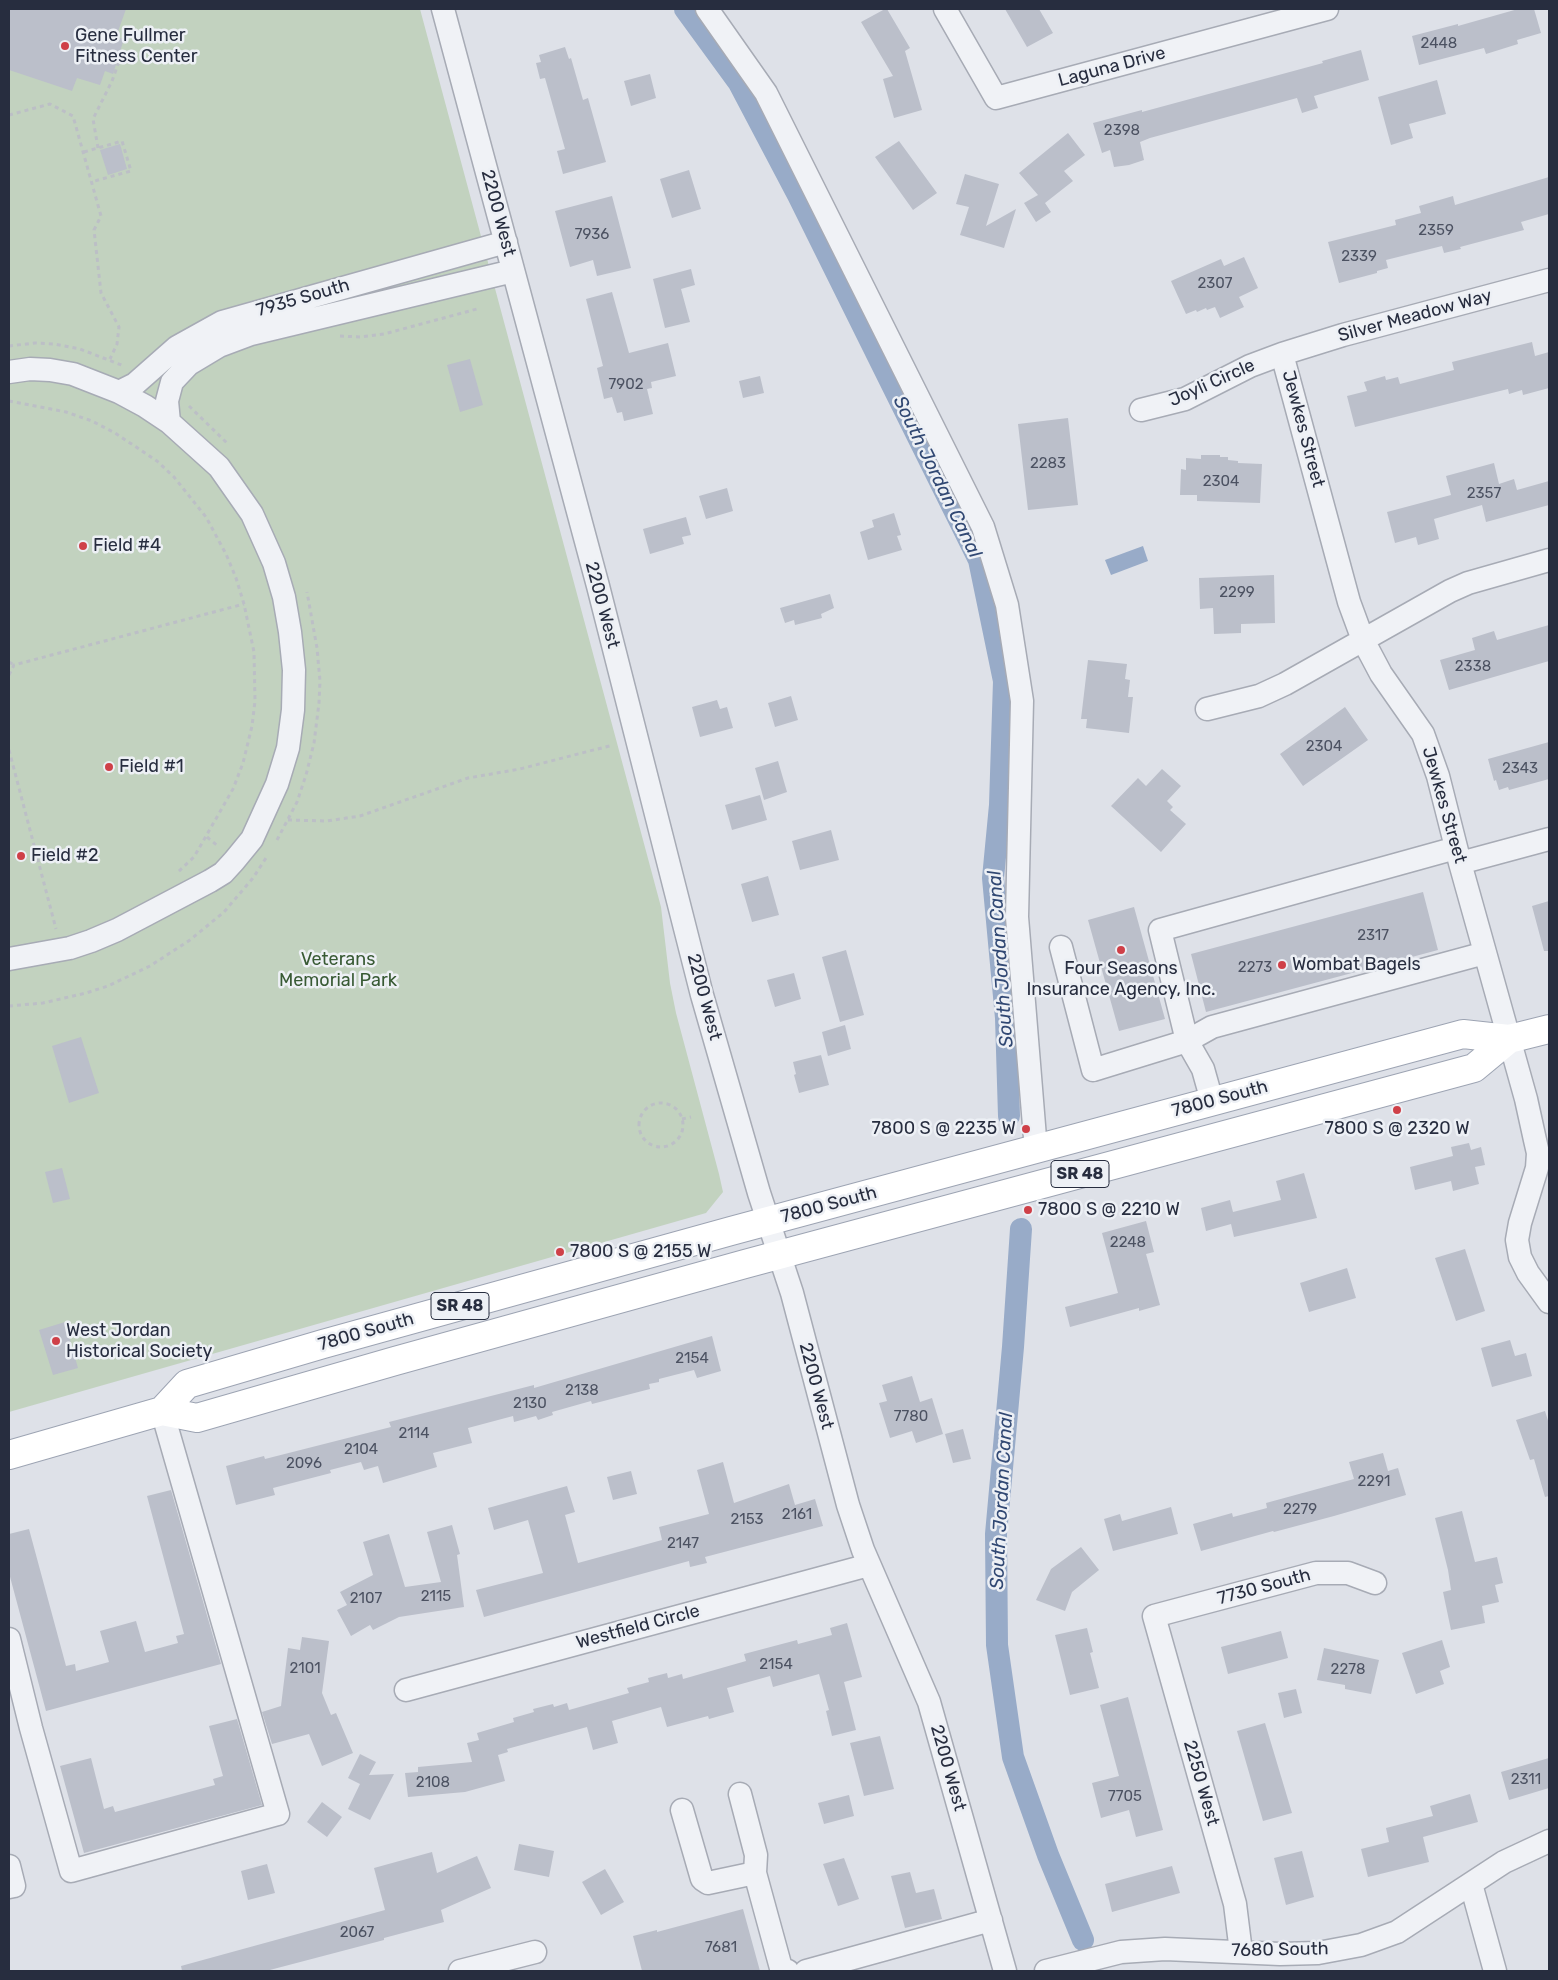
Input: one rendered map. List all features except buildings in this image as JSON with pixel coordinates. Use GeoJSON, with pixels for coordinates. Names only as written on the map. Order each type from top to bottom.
{"type":"FeatureCollection","features":[{"type":"Feature","properties":{"kind":"main road","name":"7800 South"},"geometry":{"type":"LineString","coordinates":[[162,1411],[187,1384],[323,1344],[768,1221],[1464,1034],[1509,1039],[1549,1029]]}},
{"type":"Feature","properties":{"kind":"main road","name":"7800 South"},"geometry":{"type":"LineString","coordinates":[[9,1455],[162,1411],[197,1418],[395,1361],[1474,1068],[1509,1039]]}},
{"type":"Feature","properties":{"kind":"street","name":"2200 West"},"geometry":{"type":"LineString","coordinates":[[443,9],[600,596],[702,995],[768,1221],[792,1292],[848,1505],[869,1565],[915,1668],[931,1709],[1005,1971]]}},
{"type":"Feature","properties":{"kind":"street"},"geometry":{"type":"LineString","coordinates":[[707,9],[766,93],[983,527],[1007,605],[1022,701],[1016,917],[1036,1150]]}},
{"type":"Feature","properties":{"kind":"street","name":"Laguna Drive"},"geometry":{"type":"LineString","coordinates":[[944,9],[996,98],[1327,9]]}},
{"type":"Feature","properties":{"kind":"street","name":"7935 South"},"geometry":{"type":"LineString","coordinates":[[119,392],[135,384],[177,347],[222,322],[506,242]]}},
{"type":"Feature","properties":{"kind":"street","name":"7935 South"},"geometry":{"type":"LineString","coordinates":[[169,422],[167,401],[172,382],[189,364],[219,346],[252,334],[514,271]]}},
{"type":"Feature","properties":{"kind":"street","name":"Silver Meadow Way"},"geometry":{"type":"LineString","coordinates":[[1282,354],[1342,335],[1549,280]]}},
{"type":"Feature","properties":{"kind":"street","name":"Joyli Circle"},"geometry":{"type":"LineString","coordinates":[[1141,410],[1185,399],[1250,366],[1282,354]]}},
{"type":"Feature","properties":{"kind":"street","name":"Jewkes Street"},"geometry":{"type":"LineString","coordinates":[[1282,354],[1349,602],[1363,640],[1381,674],[1424,734],[1438,776],[1526,1099],[1538,1154],[1535,1175],[1517,1240],[1520,1257],[1528,1274],[1549,1302]]}},
{"type":"Feature","properties":{"kind":"street"},"geometry":{"type":"LineString","coordinates":[[9,372],[30,369],[57,371],[95,381],[145,406],[169,422],[219,467],[252,514],[274,563],[285,606],[294,670],[293,710],[288,748],[277,784],[252,839],[234,861],[216,877],[117,930],[70,948],[9,959]]}},
{"type":"Feature","properties":{"kind":"street"},"geometry":{"type":"LineString","coordinates":[[1207,710],[1259,696],[1285,684],[1450,591],[1468,583],[1549,560]]}},
{"type":"Feature","properties":{"kind":"street"},"geometry":{"type":"LineString","coordinates":[[1212,1101],[1203,1069],[1187,1041],[1160,930],[1458,855],[1549,839]]}},
{"type":"Feature","properties":{"kind":"street"},"geometry":{"type":"LineString","coordinates":[[1061,947],[1093,1070],[1187,1041],[1212,1027],[1485,953]]}},
{"type":"Feature","properties":{"kind":"street"},"geometry":{"type":"LineString","coordinates":[[9,1639],[72,1871],[278,1814],[162,1411]]}},
{"type":"Feature","properties":{"kind":"street","name":"Westfield Circle"},"geometry":{"type":"LineString","coordinates":[[406,1690],[869,1565]]}},
{"type":"Feature","properties":{"kind":"street","name":"7730 South"},"geometry":{"type":"LineString","coordinates":[[1154,1616],[1316,1572],[1348,1573],[1374,1583]]}},
{"type":"Feature","properties":{"kind":"street","name":"2250 West"},"geometry":{"type":"LineString","coordinates":[[1154,1616],[1235,1904],[1241,1952]]}},
{"type":"Feature","properties":{"kind":"street"},"geometry":{"type":"LineString","coordinates":[[740,1794],[756,1855],[755,1873],[781,1968],[788,1971]]}},
{"type":"Feature","properties":{"kind":"street"},"geometry":{"type":"LineString","coordinates":[[682,1810],[702,1879],[708,1883],[755,1873]]}},
{"type":"Feature","properties":{"kind":"street","name":"7680 South"},"geometry":{"type":"LineString","coordinates":[[1046,1971],[1121,1952],[1174,1949],[1318,1954],[1361,1945],[1397,1932],[1504,1862],[1549,1841]]}},
{"type":"Feature","properties":{"kind":"street"},"geometry":{"type":"LineString","coordinates":[[9,1866],[14,1886],[9,1887]]}},
{"type":"Feature","properties":{"kind":"street"},"geometry":{"type":"LineString","coordinates":[[1471,1884],[1495,1971]]}},
{"type":"Feature","properties":{"kind":"street"},"geometry":{"type":"LineString","coordinates":[[806,1971],[991,1920]]}},
{"type":"Feature","properties":{"kind":"street"},"geometry":{"type":"LineString","coordinates":[[460,1971],[535,1952]]}},
{"type":"Feature","properties":{"kind":"path"},"geometry":{"type":"LineString","coordinates":[[98,148],[93,119],[112,81],[122,53],[119,52]]}},
{"type":"Feature","properties":{"kind":"path"},"geometry":{"type":"LineString","coordinates":[[9,115],[50,104],[73,116],[101,216],[94,230],[101,294],[119,327],[117,344],[110,359]]}},
{"type":"Feature","properties":{"kind":"path"},"geometry":{"type":"LineString","coordinates":[[84,152],[122,141],[127,163],[131,171],[92,182]]}},
{"type":"Feature","properties":{"kind":"path"},"geometry":{"type":"LineString","coordinates":[[336,336],[360,337],[384,334],[477,309]]}},
{"type":"Feature","properties":{"kind":"path"},"geometry":{"type":"LineString","coordinates":[[183,400],[231,447]]}},
{"type":"Feature","properties":{"kind":"path"},"geometry":{"type":"LineString","coordinates":[[9,401],[66,412],[92,421],[116,433],[156,461],[174,477],[206,517],[226,554],[244,604],[254,652],[256,676],[255,702],[247,747],[233,789],[207,837],[194,857],[177,873]]}},
{"type":"Feature","properties":{"kind":"path"},"geometry":{"type":"LineString","coordinates":[[273,848],[288,820],[306,775],[314,743],[320,680],[314,625],[306,589]]}},
{"type":"Feature","properties":{"kind":"path"},"geometry":{"type":"LineString","coordinates":[[9,662],[14,665],[244,604]]}},
{"type":"Feature","properties":{"kind":"path"},"geometry":{"type":"LineString","coordinates":[[9,675],[14,665]]}},
{"type":"Feature","properties":{"kind":"path"},"geometry":{"type":"LineString","coordinates":[[288,820],[327,822],[360,816],[468,778],[529,766],[613,745]]}},
{"type":"Feature","properties":{"kind":"path"},"geometry":{"type":"LineString","coordinates":[[9,750],[58,935]]}},
{"type":"Feature","properties":{"kind":"path"},"geometry":{"type":"LineString","coordinates":[[9,1006],[44,1003],[108,986],[130,977],[171,954],[218,920],[238,897],[269,854]]}},
{"type":"Feature","properties":{"kind":"path"},"geometry":{"type":"LineString","coordinates":[[660,1103],[674,1108],[682,1119],[682,1133],[678,1140],[666,1147],[658,1147],[646,1141],[639,1128],[640,1120],[647,1108],[660,1103]]}},
{"type":"Feature","properties":{"kind":"path"},"geometry":{"type":"LineString","coordinates":[[682,1119],[691,1117]]}},
{"type":"Feature","properties":{"kind":"green space","name":"Veterans Memorial Park"},"geometry":{"type":"Polygon","coordinates":[[[9,9],[420,9],[661,907],[670,983],[676,1013],[723,1192],[706,1213],[9,1412],[9,9]]]}},
{"type":"Feature","properties":{"kind":"water"},"geometry":{"type":"Polygon","coordinates":[[[1143,546],[1148,561],[1111,575],[1105,560],[1143,546]]]}},
{"type":"Feature","properties":{"kind":"waterway","name":"South Jordan Canal"},"geometry":{"type":"LineString","coordinates":[[685,9],[739,83],[798,195],[979,560],[1004,681],[1000,805],[993,878],[1006,1018],[1009,1116]]}},
{"type":"Feature","properties":{"kind":"waterway","name":"South Jordan Canal"},"geometry":{"type":"LineString","coordinates":[[1021,1229],[1013,1347],[996,1534],[997,1645],[1013,1757],[1048,1855],[1083,1940]]}},
{"type":"Feature","properties":{"kind":"place","name":"Gene Fullmer Fitness Center"},"geometry":{"type":"Point","coordinates":[65,46]}},
{"type":"Feature","properties":{"kind":"place","name":"Field #4"},"geometry":{"type":"Point","coordinates":[83,546]}},
{"type":"Feature","properties":{"kind":"place","name":"Field #1"},"geometry":{"type":"Point","coordinates":[109,767]}},
{"type":"Feature","properties":{"kind":"place","name":"Field #2"},"geometry":{"type":"Point","coordinates":[21,856]}},
{"type":"Feature","properties":{"kind":"place","name":"Four Seasons Insurance Agency, Inc."},"geometry":{"type":"Point","coordinates":[1121,950]}},
{"type":"Feature","properties":{"kind":"place","name":"Wombat Bagels"},"geometry":{"type":"Point","coordinates":[1282,965]}},
{"type":"Feature","properties":{"kind":"place","name":"7800 S @ 2320 W"},"geometry":{"type":"Point","coordinates":[1397,1110]}},
{"type":"Feature","properties":{"kind":"place","name":"7800 S @ 2235 W"},"geometry":{"type":"Point","coordinates":[1026,1129]}},
{"type":"Feature","properties":{"kind":"place","name":"7800 S @ 2210 W"},"geometry":{"type":"Point","coordinates":[1028,1210]}},
{"type":"Feature","properties":{"kind":"place","name":"7800 S @ 2155 W"},"geometry":{"type":"Point","coordinates":[560,1252]}},
{"type":"Feature","properties":{"kind":"place","name":"West Jordan Historical Society"},"geometry":{"type":"Point","coordinates":[56,1341]}}]}
